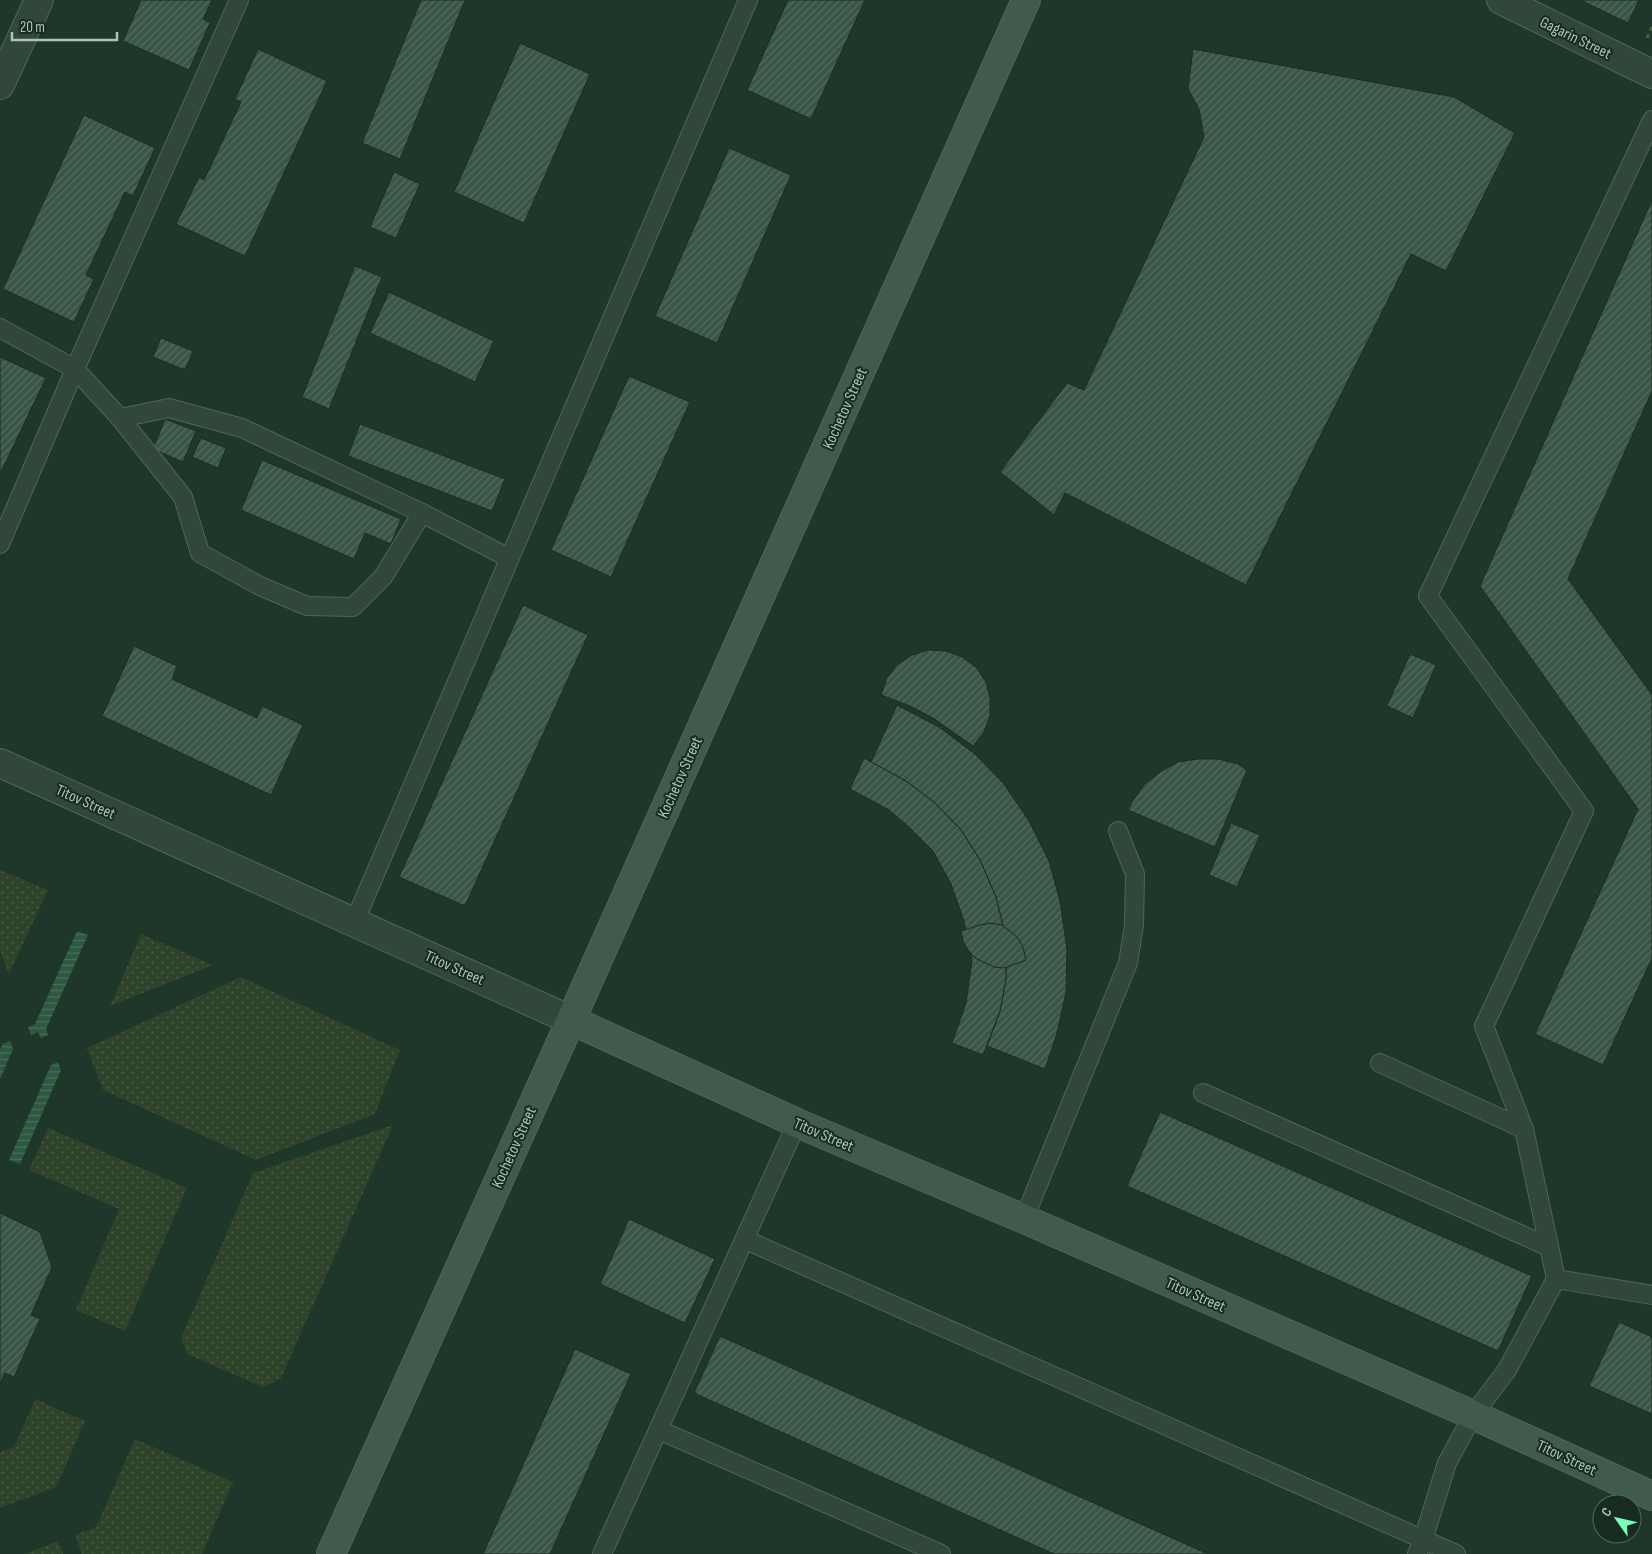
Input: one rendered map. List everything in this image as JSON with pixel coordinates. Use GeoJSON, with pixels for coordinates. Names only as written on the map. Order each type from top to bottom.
{"type":"FeatureCollection","features":[{"type":"Feature","properties":{"kind":"main road","name":"Kochetov Street"},"geometry":{"type":"LineString","coordinates":[[331,1554],[1026,0]]}},
{"type":"Feature","properties":{"kind":"main road","name":"Titov Street"},"geometry":{"type":"LineString","coordinates":[[571,1020],[798,1123],[1473,1414],[1652,1496]]}},
{"type":"Feature","properties":{"kind":"street"},"geometry":{"type":"LineString","coordinates":[[0,85],[38,0]]}},
{"type":"Feature","properties":{"kind":"street","name":"Gagarin Street"},"geometry":{"type":"LineString","coordinates":[[1508,1],[1652,74]]}},
{"type":"Feature","properties":{"kind":"street","name":"Titov Street"},"geometry":{"type":"LineString","coordinates":[[0,763],[571,1020]]}},
{"type":"Feature","properties":{"kind":"lane"},"geometry":{"type":"LineString","coordinates":[[0,544],[74,369],[239,0]]}},
{"type":"Feature","properties":{"kind":"lane"},"geometry":{"type":"LineString","coordinates":[[354,923],[748,0]]}},
{"type":"Feature","properties":{"kind":"lane"},"geometry":{"type":"LineString","coordinates":[[1420,1547],[1447,1463],[1473,1414],[1507,1370],[1556,1279],[1524,1129],[1484,1026],[1584,810],[1428,596],[1652,120]]}},
{"type":"Feature","properties":{"kind":"lane"},"geometry":{"type":"LineString","coordinates":[[0,328],[74,369],[120,418],[183,497],[200,553],[260,586],[307,606],[353,607],[383,577],[422,513]]}},
{"type":"Feature","properties":{"kind":"lane"},"geometry":{"type":"LineString","coordinates":[[120,418],[169,408],[242,428],[422,513],[509,558]]}},
{"type":"Feature","properties":{"kind":"lane"},"geometry":{"type":"LineString","coordinates":[[1024,1219],[1128,963],[1134,926],[1135,874],[1118,831]]}},
{"type":"Feature","properties":{"kind":"lane"},"geometry":{"type":"LineString","coordinates":[[1380,1063],[1524,1129]]}},
{"type":"Feature","properties":{"kind":"lane"},"geometry":{"type":"LineString","coordinates":[[1203,1093],[1549,1247]]}},
{"type":"Feature","properties":{"kind":"lane"},"geometry":{"type":"LineString","coordinates":[[602,1554],[798,1123]]}},
{"type":"Feature","properties":{"kind":"lane"},"geometry":{"type":"LineString","coordinates":[[746,1240],[1420,1547],[1456,1554]]}},
{"type":"Feature","properties":{"kind":"lane"},"geometry":{"type":"LineString","coordinates":[[1556,1279],[1652,1295]]}},
{"type":"Feature","properties":{"kind":"lane"},"geometry":{"type":"LineString","coordinates":[[659,1430],[941,1554]]}},
{"type":"Feature","properties":{"kind":"shaded area"},"geometry":{"type":"Polygon","coordinates":[[[0,870],[48,890],[9,974],[0,950],[0,870]]]}},
{"type":"Feature","properties":{"kind":"shaded area"},"geometry":{"type":"Polygon","coordinates":[[[77,931],[88,935],[46,1029],[48,1035],[41,1038],[38,1032],[31,1035],[28,1027],[35,1024],[77,931]]]}},
{"type":"Feature","properties":{"kind":"shaded area"},"geometry":{"type":"Polygon","coordinates":[[[141,934],[213,965],[110,1006],[141,934]]]}},
{"type":"Feature","properties":{"kind":"shaded area"},"geometry":{"type":"Polygon","coordinates":[[[241,977],[400,1050],[375,1114],[256,1160],[103,1090],[87,1048],[241,977]]]}},
{"type":"Feature","properties":{"kind":"shaded area"},"geometry":{"type":"Polygon","coordinates":[[[10,1041],[13,1049],[0,1079],[0,1050],[3,1044],[10,1041]]]}},
{"type":"Feature","properties":{"kind":"shaded area"},"geometry":{"type":"Polygon","coordinates":[[[58,1062],[61,1070],[20,1164],[9,1160],[51,1065],[58,1062]]]}},
{"type":"Feature","properties":{"kind":"shaded area"},"geometry":{"type":"Polygon","coordinates":[[[393,1125],[281,1378],[263,1387],[187,1354],[181,1338],[253,1173],[393,1125]]]}},
{"type":"Feature","properties":{"kind":"shaded area"},"geometry":{"type":"Polygon","coordinates":[[[48,1128],[187,1188],[125,1331],[76,1310],[119,1209],[29,1170],[48,1128]]]}},
{"type":"Feature","properties":{"kind":"shaded area"},"geometry":{"type":"Polygon","coordinates":[[[35,1399],[85,1421],[56,1487],[0,1508],[0,1452],[14,1447],[35,1399]]]}},
{"type":"Feature","properties":{"kind":"shaded area"},"geometry":{"type":"Polygon","coordinates":[[[135,1439],[233,1482],[202,1554],[82,1554],[75,1535],[96,1527],[135,1439]]]}},
{"type":"Feature","properties":{"kind":"shaded area"},"geometry":{"type":"Polygon","coordinates":[[[58,1541],[63,1554],[25,1554],[58,1541]]]}},
{"type":"Feature","properties":{"kind":"building"},"geometry":{"type":"Polygon","coordinates":[[[141,0],[212,0],[203,19],[210,23],[189,70],[123,41],[141,0]]]}},
{"type":"Feature","properties":{"kind":"building"},"geometry":{"type":"Polygon","coordinates":[[[421,0],[465,0],[400,159],[362,143],[421,0]]]}},
{"type":"Feature","properties":{"kind":"building"},"geometry":{"type":"Polygon","coordinates":[[[788,0],[865,0],[811,119],[747,90],[788,0]]]}},
{"type":"Feature","properties":{"kind":"building"},"geometry":{"type":"Polygon","coordinates":[[[1580,0],[1639,0],[1628,23],[1580,0]]]}},
{"type":"Feature","properties":{"kind":"building"},"geometry":{"type":"Polygon","coordinates":[[[520,43],[590,74],[524,223],[454,192],[520,43]]]}},
{"type":"Feature","properties":{"kind":"building"},"geometry":{"type":"Polygon","coordinates":[[[258,49],[327,81],[245,256],[176,224],[199,177],[204,180],[241,102],[235,99],[258,49]]]}},
{"type":"Feature","properties":{"kind":"building"},"geometry":{"type":"Polygon","coordinates":[[[1193,49],[1454,97],[1515,133],[1446,271],[1411,254],[1246,585],[1065,493],[1054,515],[1000,472],[1067,383],[1084,390],[1204,137],[1199,109],[1188,89],[1193,49]]]}},
{"type":"Feature","properties":{"kind":"building"},"geometry":{"type":"Polygon","coordinates":[[[84,115],[155,148],[133,196],[125,192],[86,275],[94,279],[74,322],[3,289],[84,115]]]}},
{"type":"Feature","properties":{"kind":"building"},"geometry":{"type":"Polygon","coordinates":[[[729,148],[791,175],[717,343],[655,316],[729,148]]]}},
{"type":"Feature","properties":{"kind":"building"},"geometry":{"type":"Polygon","coordinates":[[[394,172],[420,184],[396,238],[370,227],[394,172]]]}},
{"type":"Feature","properties":{"kind":"building"},"geometry":{"type":"Polygon","coordinates":[[[1652,200],[1652,391],[1568,579],[1652,695],[1652,958],[1603,1065],[1535,1034],[1638,809],[1480,586],[1652,200]]]}},
{"type":"Feature","properties":{"kind":"building"},"geometry":{"type":"Polygon","coordinates":[[[355,266],[382,277],[329,409],[302,397],[355,266]]]}},
{"type":"Feature","properties":{"kind":"building"},"geometry":{"type":"Polygon","coordinates":[[[389,292],[494,341],[475,382],[370,333],[389,292]]]}},
{"type":"Feature","properties":{"kind":"building"},"geometry":{"type":"Polygon","coordinates":[[[161,338],[193,351],[185,370],[153,357],[161,338]]]}},
{"type":"Feature","properties":{"kind":"building"},"geometry":{"type":"Polygon","coordinates":[[[0,357],[46,378],[0,474],[0,357]]]}},
{"type":"Feature","properties":{"kind":"building"},"geometry":{"type":"Polygon","coordinates":[[[629,376],[690,402],[611,577],[551,550],[629,376]]]}},
{"type":"Feature","properties":{"kind":"building"},"geometry":{"type":"Polygon","coordinates":[[[165,419],[196,431],[183,462],[153,449],[165,419]]]}},
{"type":"Feature","properties":{"kind":"building"},"geometry":{"type":"Polygon","coordinates":[[[360,424],[505,479],[492,511],[348,456],[360,424]]]}},
{"type":"Feature","properties":{"kind":"building"},"geometry":{"type":"Polygon","coordinates":[[[201,438],[226,448],[218,468],[192,457],[201,438]]]}},
{"type":"Feature","properties":{"kind":"building"},"geometry":{"type":"Polygon","coordinates":[[[262,460],[401,519],[391,544],[365,533],[354,559],[241,510],[262,460]]]}},
{"type":"Feature","properties":{"kind":"building"},"geometry":{"type":"Polygon","coordinates":[[[523,605],[588,635],[465,906],[399,877],[523,605]]]}},
{"type":"Feature","properties":{"kind":"building"},"geometry":{"type":"Polygon","coordinates":[[[134,646],[177,666],[172,679],[257,718],[262,706],[303,725],[271,795],[102,716],[134,646]]]}},
{"type":"Feature","properties":{"kind":"building"},"geometry":{"type":"Polygon","coordinates":[[[928,650],[946,651],[962,657],[976,667],[986,682],[990,698],[990,716],[984,732],[973,746],[933,718],[910,706],[881,695],[887,678],[897,665],[912,655],[928,650]]]}},
{"type":"Feature","properties":{"kind":"building"},"geometry":{"type":"Polygon","coordinates":[[[1410,654],[1436,665],[1413,718],[1387,706],[1410,654]]]}},
{"type":"Feature","properties":{"kind":"building"},"geometry":{"type":"Polygon","coordinates":[[[897,705],[939,727],[975,754],[1004,784],[1029,821],[1049,861],[1060,901],[1067,949],[1066,993],[1057,1033],[1045,1069],[987,1046],[1000,1011],[1006,979],[1006,939],[996,897],[980,860],[961,830],[935,803],[906,781],[871,762],[897,705]]]}},
{"type":"Feature","properties":{"kind":"building"},"geometry":{"type":"Polygon","coordinates":[[[864,758],[906,781],[935,803],[961,830],[980,860],[996,897],[1006,939],[1006,979],[1000,1011],[983,1055],[952,1043],[966,1003],[972,961],[964,921],[951,884],[933,851],[909,827],[889,810],[850,789],[864,758]]]}},
{"type":"Feature","properties":{"kind":"building"},"geometry":{"type":"Polygon","coordinates":[[[1218,759],[1238,764],[1247,770],[1215,847],[1128,810],[1144,785],[1160,772],[1178,762],[1218,759]]]}},
{"type":"Feature","properties":{"kind":"building"},"geometry":{"type":"Polygon","coordinates":[[[1231,823],[1260,835],[1237,887],[1209,875],[1231,823]]]}},
{"type":"Feature","properties":{"kind":"building"},"geometry":{"type":"Polygon","coordinates":[[[991,923],[1002,925],[1018,938],[1023,947],[1026,960],[1004,968],[994,967],[975,958],[963,941],[961,931],[991,923]]]}},
{"type":"Feature","properties":{"kind":"building"},"geometry":{"type":"Polygon","coordinates":[[[1160,1112],[1532,1276],[1498,1351],[1127,1186],[1160,1112]]]}},
{"type":"Feature","properties":{"kind":"building"},"geometry":{"type":"Polygon","coordinates":[[[0,1213],[40,1232],[52,1267],[31,1315],[40,1319],[14,1377],[5,1373],[0,1383],[0,1213]]]}},
{"type":"Feature","properties":{"kind":"building"},"geometry":{"type":"Polygon","coordinates":[[[629,1219],[715,1259],[685,1323],[600,1284],[629,1219]]]}},
{"type":"Feature","properties":{"kind":"building"},"geometry":{"type":"Polygon","coordinates":[[[1619,1322],[1652,1337],[1652,1414],[1589,1386],[1619,1322]]]}},
{"type":"Feature","properties":{"kind":"building"},"geometry":{"type":"Polygon","coordinates":[[[720,1336],[1208,1554],[1054,1554],[694,1393],[720,1336]]]}},
{"type":"Feature","properties":{"kind":"building"},"geometry":{"type":"Polygon","coordinates":[[[575,1349],[631,1374],[550,1554],[483,1554],[575,1349]]]}}]}
